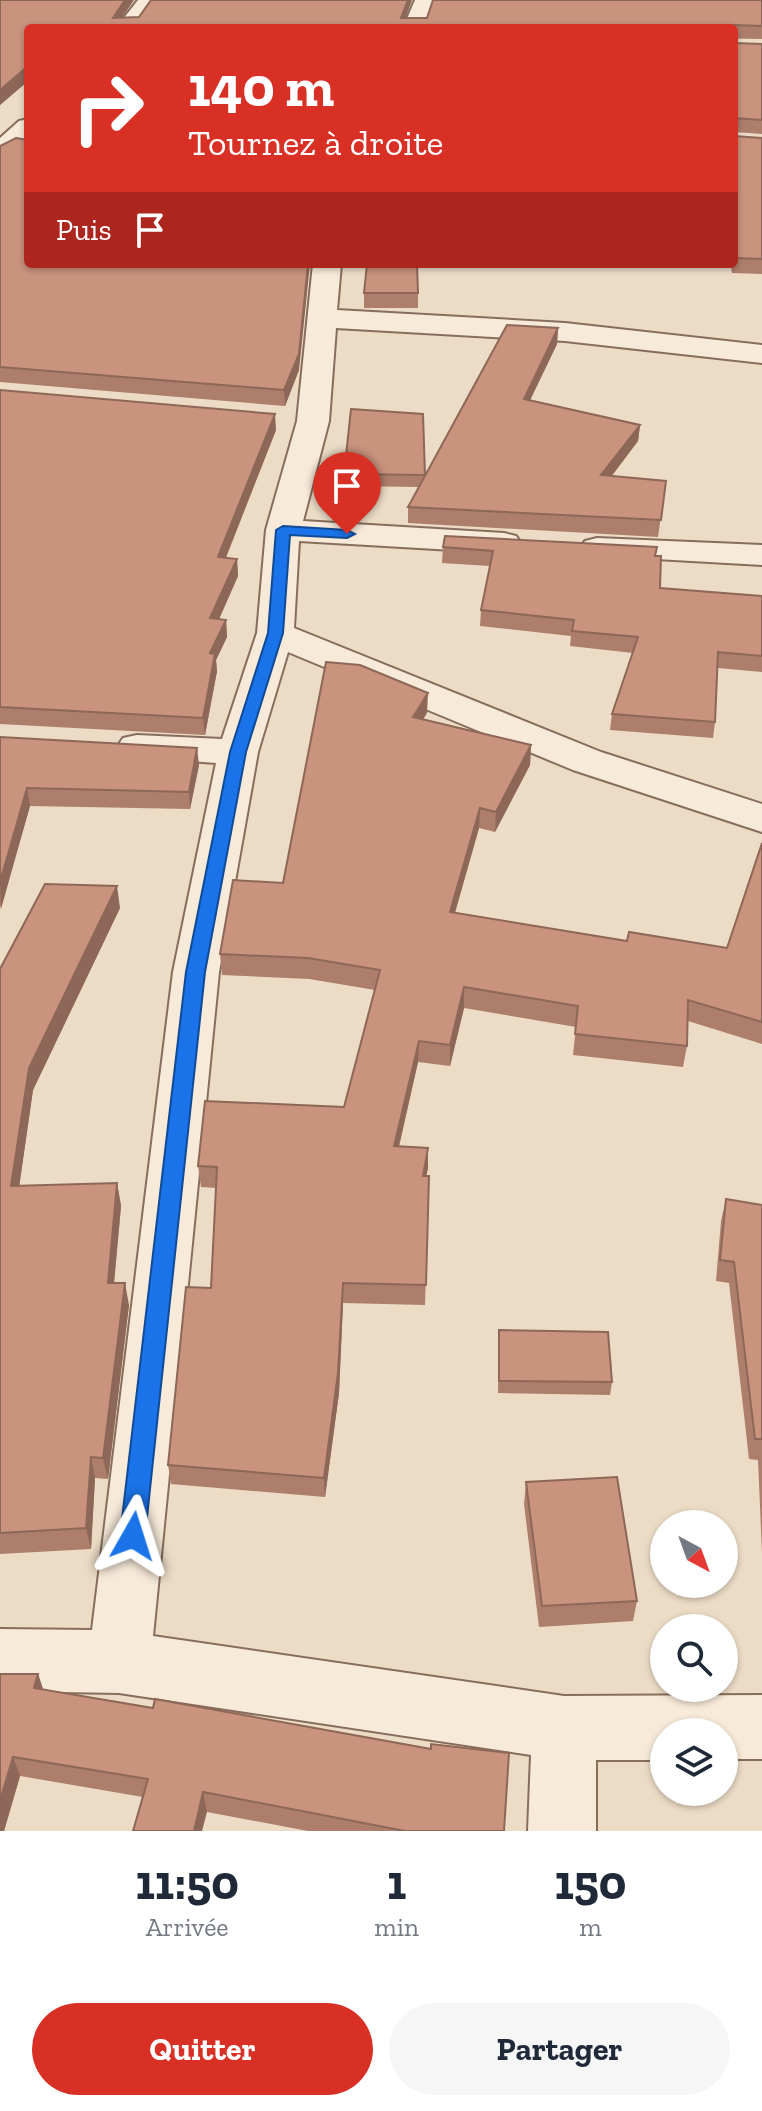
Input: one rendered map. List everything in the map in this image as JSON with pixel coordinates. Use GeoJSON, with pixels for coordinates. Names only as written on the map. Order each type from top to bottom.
{"type":"FeatureCollection","features":[{"type":"Feature","properties":{"kind":"street"},"geometry":{"type":"LineString","coordinates":[[130,24],[149,0]]}},
{"type":"Feature","properties":{"kind":"street"},"geometry":{"type":"LineString","coordinates":[[416,24],[425,0]]}},
{"type":"Feature","properties":{"kind":"street"},"geometry":{"type":"LineString","coordinates":[[0,151],[24,130]]}},
{"type":"Feature","properties":{"kind":"street"},"geometry":{"type":"LineString","coordinates":[[119,1662],[196,972],[238,752],[275,633],[283,530],[297,420],[321,318],[327,268]]}},
{"type":"Feature","properties":{"kind":"street"},"geometry":{"type":"LineString","coordinates":[[321,318],[565,332],[762,354]]}},
{"type":"Feature","properties":{"kind":"street"},"geometry":{"type":"LineString","coordinates":[[283,530],[762,555]]}},
{"type":"Feature","properties":{"kind":"street"},"geometry":{"type":"LineString","coordinates":[[275,633],[587,761],[762,818]]}},
{"type":"Feature","properties":{"kind":"street"},"geometry":{"type":"LineString","coordinates":[[95,744],[238,752]]}},
{"type":"Feature","properties":{"kind":"street"},"geometry":{"type":"LineString","coordinates":[[0,1660],[119,1662],[564,1728],[762,1727]]}},
{"type":"Feature","properties":{"kind":"street"},"geometry":{"type":"LineString","coordinates":[[562,1831],[564,1728]]}},
{"type":"Feature","properties":{"kind":"building"},"geometry":{"type":"Polygon","coordinates":[[[0,0],[125,0],[113,18],[139,17],[151,0],[408,0],[401,18],[427,18],[433,0],[762,0],[762,26],[24,24],[24,69],[0,90],[0,0]]]}},
{"type":"Feature","properties":{"kind":"building"},"geometry":{"type":"Polygon","coordinates":[[[738,43],[762,44],[762,120],[738,118],[738,43]]]}},
{"type":"Feature","properties":{"kind":"building"},"geometry":{"type":"Polygon","coordinates":[[[738,136],[762,138],[762,259],[738,258],[738,136]]]}},
{"type":"Feature","properties":{"kind":"building"},"geometry":{"type":"Polygon","coordinates":[[[16,138],[24,139],[24,268],[308,268],[299,354],[284,390],[0,367],[0,146],[16,138]]]}},
{"type":"Feature","properties":{"kind":"building"},"geometry":{"type":"Polygon","coordinates":[[[367,268],[417,268],[418,293],[364,293],[367,268]]]}},
{"type":"Feature","properties":{"kind":"building"},"geometry":{"type":"Polygon","coordinates":[[[507,325],[558,328],[524,399],[640,425],[601,475],[666,481],[661,520],[408,507],[507,325]]]}},
{"type":"Feature","properties":{"kind":"building"},"geometry":{"type":"Polygon","coordinates":[[[0,390],[275,414],[218,557],[237,559],[210,618],[226,620],[210,653],[215,654],[203,718],[0,707],[0,390]]]}},
{"type":"Feature","properties":{"kind":"building"},"geometry":{"type":"Polygon","coordinates":[[[351,409],[423,414],[425,475],[344,474],[351,409]]]}},
{"type":"Feature","properties":{"kind":"building"},"geometry":{"type":"Polygon","coordinates":[[[445,536],[657,547],[655,556],[661,556],[660,588],[762,596],[762,656],[718,652],[715,722],[612,714],[638,637],[572,631],[574,620],[481,610],[493,551],[443,547],[445,536]]]}},
{"type":"Feature","properties":{"kind":"building"},"geometry":{"type":"Polygon","coordinates":[[[326,662],[360,665],[428,693],[413,717],[531,745],[496,812],[480,808],[450,912],[627,941],[629,932],[727,948],[762,843],[762,1022],[688,1000],[687,1046],[575,1034],[578,1006],[464,987],[450,1045],[419,1041],[394,1146],[428,1148],[423,1176],[429,1176],[426,1285],[343,1283],[338,1373],[324,1478],[168,1465],[186,1287],[211,1288],[217,1167],[198,1166],[205,1101],[344,1107],[380,970],[308,958],[220,954],[233,880],[283,883],[326,662]]]}},
{"type":"Feature","properties":{"kind":"building"},"geometry":{"type":"Polygon","coordinates":[[[0,737],[197,748],[189,792],[27,788],[0,882],[0,737]]]}},
{"type":"Feature","properties":{"kind":"building"},"geometry":{"type":"Polygon","coordinates":[[[45,884],[117,886],[29,1068],[11,1186],[117,1183],[108,1283],[125,1283],[103,1458],[91,1457],[86,1528],[0,1533],[0,969],[45,884]]]}},
{"type":"Feature","properties":{"kind":"building"},"geometry":{"type":"Polygon","coordinates":[[[726,1199],[762,1205],[762,1439],[755,1439],[734,1262],[720,1260],[726,1199]]]}},
{"type":"Feature","properties":{"kind":"building"},"geometry":{"type":"Polygon","coordinates":[[[499,1330],[608,1332],[612,1382],[499,1381],[499,1330]]]}},
{"type":"Feature","properties":{"kind":"building"},"geometry":{"type":"Polygon","coordinates":[[[617,1477],[637,1601],[542,1606],[526,1482],[617,1477]]]}},
{"type":"Feature","properties":{"kind":"building"},"geometry":{"type":"Polygon","coordinates":[[[0,1674],[38,1674],[34,1688],[153,1708],[155,1699],[431,1749],[431,1744],[509,1753],[504,1831],[405,1831],[203,1792],[194,1831],[133,1831],[148,1779],[13,1757],[0,1801],[0,1674]]]}},
{"type":"Feature","properties":{"kind":"route"},"geometry":{"type":"LineString","coordinates":[[133,1536],[196,972],[238,752],[275,633],[283,530],[347,534]]}}]}
